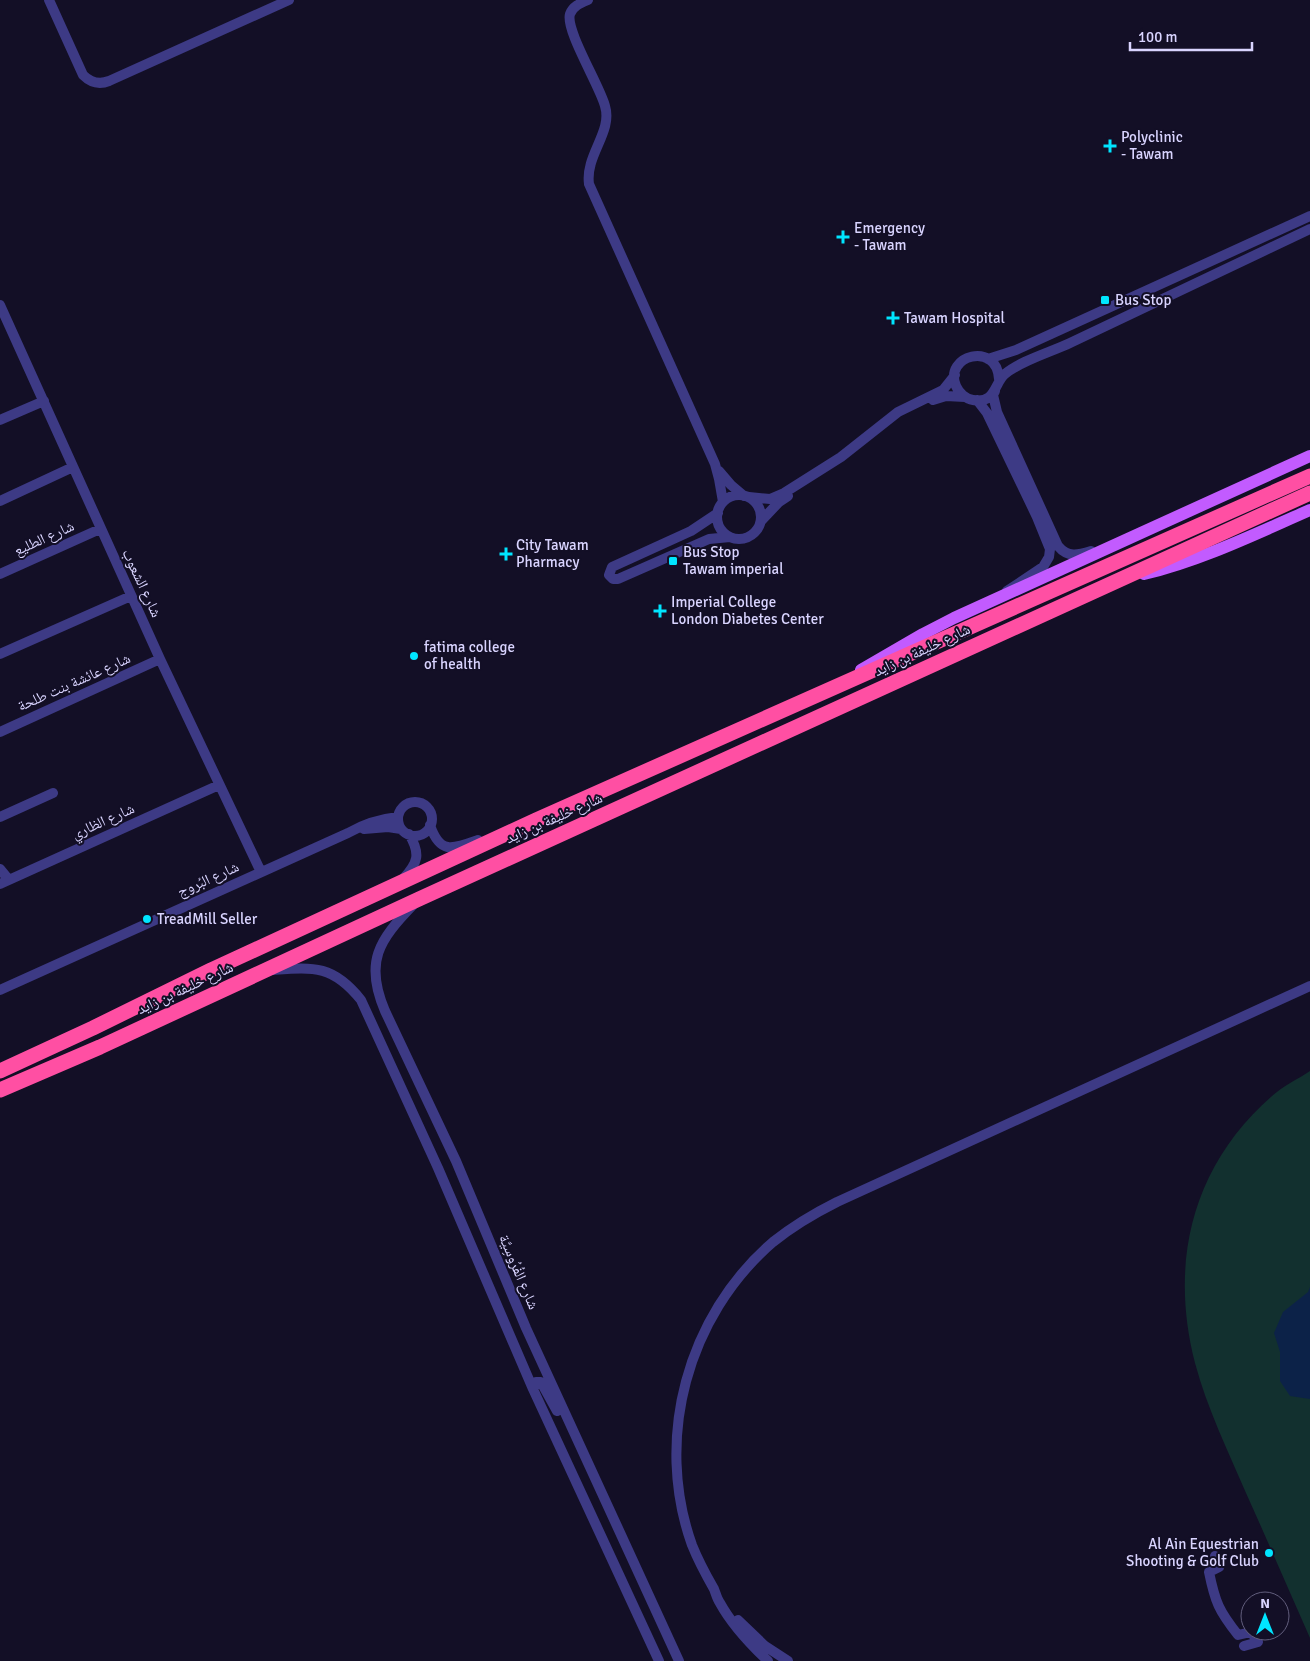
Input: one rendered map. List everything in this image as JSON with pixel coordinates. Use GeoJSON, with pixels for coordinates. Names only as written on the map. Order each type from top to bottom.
{"type":"FeatureCollection","features":[{"type":"Feature","properties":{"kind":"highway","name":"شارع خليفة بن زايد"},"geometry":{"type":"LineString","coordinates":[[0,1070],[536,820],[1310,476]]}},
{"type":"Feature","properties":{"kind":"highway","name":"شارع خليفة بن زايد"},"geometry":{"type":"LineString","coordinates":[[0,1090],[100,1047],[419,899],[1310,493]]}},
{"type":"Feature","properties":{"kind":"main road","name":"شارع خليفة بن زايد"},"geometry":{"type":"LineString","coordinates":[[834,687],[923,634],[1001,596],[1310,456]]}},
{"type":"Feature","properties":{"kind":"main road","name":"شارع خليفة بن زايد"},"geometry":{"type":"LineString","coordinates":[[1122,578],[1159,570],[1195,559],[1310,510]]}},
{"type":"Feature","properties":{"kind":"street"},"geometry":{"type":"LineString","coordinates":[[49,0],[84,76],[90,81],[100,84],[289,0]]}},
{"type":"Feature","properties":{"kind":"street"},"geometry":{"type":"LineString","coordinates":[[588,0],[572,10],[569,19],[578,45],[607,112],[604,128],[589,167],[590,189],[715,464],[723,502],[718,513],[691,531],[612,567],[609,574],[613,579],[618,579],[709,539],[730,537],[740,539],[750,536],[758,529],[761,520],[759,507],[725,478],[715,464]]}},
{"type":"Feature","properties":{"kind":"street"},"geometry":{"type":"LineString","coordinates":[[988,359],[1016,350],[1310,216]]}},
{"type":"Feature","properties":{"kind":"street"},"geometry":{"type":"LineString","coordinates":[[999,379],[1015,367],[1066,345],[1310,229]]}},
{"type":"Feature","properties":{"kind":"street"},"geometry":{"type":"LineString","coordinates":[[1156,302],[1160,297],[1180,285],[1182,281],[1181,275]]}},
{"type":"Feature","properties":{"kind":"street","name":"شارع الشعوب"},"geometry":{"type":"LineString","coordinates":[[0,305],[100,529],[261,872]]}},
{"type":"Feature","properties":{"kind":"street"},"geometry":{"type":"LineString","coordinates":[[723,502],[735,495],[770,499],[784,493],[833,463],[907,406],[938,393],[947,385],[960,364],[968,358],[978,356],[988,359],[997,367],[999,379],[993,395],[998,412],[1058,546],[1064,552],[1072,555],[1104,550]]}},
{"type":"Feature","properties":{"kind":"street"},"geometry":{"type":"LineString","coordinates":[[955,374],[956,387],[965,397]]}},
{"type":"Feature","properties":{"kind":"street"},"geometry":{"type":"LineString","coordinates":[[761,520],[786,497],[850,458],[893,422],[910,411],[935,398],[946,396],[977,400],[987,398],[995,391]]}},
{"type":"Feature","properties":{"kind":"street"},"geometry":{"type":"LineString","coordinates":[[977,400],[987,413],[1050,549],[1049,556],[1043,566],[1017,582],[1001,596]]}},
{"type":"Feature","properties":{"kind":"street"},"geometry":{"type":"LineString","coordinates":[[0,420],[44,401]]}},
{"type":"Feature","properties":{"kind":"street"},"geometry":{"type":"LineString","coordinates":[[0,501],[73,467]]}},
{"type":"Feature","properties":{"kind":"street"},"geometry":{"type":"LineString","coordinates":[[718,513],[720,527],[730,537]]}},
{"type":"Feature","properties":{"kind":"street","name":"شارع الطليع"},"geometry":{"type":"LineString","coordinates":[[0,574],[100,529]]}},
{"type":"Feature","properties":{"kind":"street"},"geometry":{"type":"LineString","coordinates":[[0,654],[131,596]]}},
{"type":"Feature","properties":{"kind":"street","name":"شارع عائشة بنت طلحة"},"geometry":{"type":"LineString","coordinates":[[0,732],[160,659]]}},
{"type":"Feature","properties":{"kind":"street","name":"شارع الظاري"},"geometry":{"type":"LineString","coordinates":[[5,882],[219,785]]}},
{"type":"Feature","properties":{"kind":"street"},"geometry":{"type":"LineString","coordinates":[[0,817],[53,793]]}},
{"type":"Feature","properties":{"kind":"street"},"geometry":{"type":"LineString","coordinates":[[400,883],[411,870],[417,858],[416,846],[405,831],[398,817],[400,811],[406,804],[412,802],[418,802],[429,809],[432,817],[430,825],[422,834],[405,831]]}},
{"type":"Feature","properties":{"kind":"street","name":"شارع البُروج"},"geometry":{"type":"LineString","coordinates":[[0,990],[372,822],[398,817]]}},
{"type":"Feature","properties":{"kind":"street"},"geometry":{"type":"LineString","coordinates":[[430,825],[436,840],[443,845],[455,848],[536,820]]}},
{"type":"Feature","properties":{"kind":"street","name":"شارع البُروج"},"geometry":{"type":"LineString","coordinates":[[348,833],[374,828],[405,831]]}},
{"type":"Feature","properties":{"kind":"street"},"geometry":{"type":"LineString","coordinates":[[0,869],[5,882]]}},
{"type":"Feature","properties":{"kind":"street","name":"شارع الفُرُوسِيَّة"},"geometry":{"type":"LineString","coordinates":[[419,899],[396,922],[382,942],[375,967],[377,990],[456,1161],[526,1328],[679,1661]]}},
{"type":"Feature","properties":{"kind":"street"},"geometry":{"type":"LineString","coordinates":[[262,971],[301,968],[323,970],[353,990],[361,1000],[438,1168],[533,1389],[659,1661]]}},
{"type":"Feature","properties":{"kind":"street"},"geometry":{"type":"LineString","coordinates":[[768,1661],[734,1624],[719,1602],[696,1553],[683,1511],[678,1486],[677,1438],[680,1409],[691,1363],[708,1325],[736,1282],[758,1256],[788,1231],[803,1220],[837,1202],[1310,986]]}},
{"type":"Feature","properties":{"kind":"street"},"geometry":{"type":"LineString","coordinates":[[533,1389],[536,1382],[540,1381],[543,1383],[575,1448],[585,1459]]}},
{"type":"Feature","properties":{"kind":"street"},"geometry":{"type":"LineString","coordinates":[[1215,1556],[1219,1567],[1209,1572],[1213,1596],[1223,1616],[1238,1635],[1250,1632],[1258,1642],[1244,1646]]}},
{"type":"Feature","properties":{"kind":"street"},"geometry":{"type":"LineString","coordinates":[[716,1594],[757,1639],[788,1661]]}},
{"type":"Feature","properties":{"kind":"green space"},"geometry":{"type":"Polygon","coordinates":[[[1310,1071],[1310,1638],[1212,1413],[1195,1363],[1188,1325],[1185,1289],[1187,1253],[1194,1218],[1206,1185],[1223,1153],[1245,1123],[1272,1096],[1310,1071]]]}},
{"type":"Feature","properties":{"kind":"water"},"geometry":{"type":"Polygon","coordinates":[[[1310,1287],[1310,1399],[1290,1396],[1280,1381],[1280,1352],[1274,1333],[1283,1312],[1308,1292],[1310,1287]]]}},
{"type":"Feature","properties":{"kind":"place","name":"Polyclinic - Tawam"},"geometry":{"type":"Point","coordinates":[1110,146]}},
{"type":"Feature","properties":{"kind":"place","name":"Emergency - Tawam"},"geometry":{"type":"Point","coordinates":[843,237]}},
{"type":"Feature","properties":{"kind":"place","name":"Bus Stop"},"geometry":{"type":"Point","coordinates":[1105,300]}},
{"type":"Feature","properties":{"kind":"place","name":"Tawam Hospital"},"geometry":{"type":"Point","coordinates":[893,318]}},
{"type":"Feature","properties":{"kind":"place","name":"City Tawam Pharmacy"},"geometry":{"type":"Point","coordinates":[506,554]}},
{"type":"Feature","properties":{"kind":"place","name":"Bus Stop Tawam imperial"},"geometry":{"type":"Point","coordinates":[673,561]}},
{"type":"Feature","properties":{"kind":"place","name":"Imperial College London Diabetes Center"},"geometry":{"type":"Point","coordinates":[660,611]}},
{"type":"Feature","properties":{"kind":"place","name":"fatima college of health"},"geometry":{"type":"Point","coordinates":[414,656]}},
{"type":"Feature","properties":{"kind":"place","name":"TreadMill Seller"},"geometry":{"type":"Point","coordinates":[147,919]}},
{"type":"Feature","properties":{"kind":"place","name":"Al Ain Equestrian Shooting & Golf Club"},"geometry":{"type":"Point","coordinates":[1269,1553]}}]}
